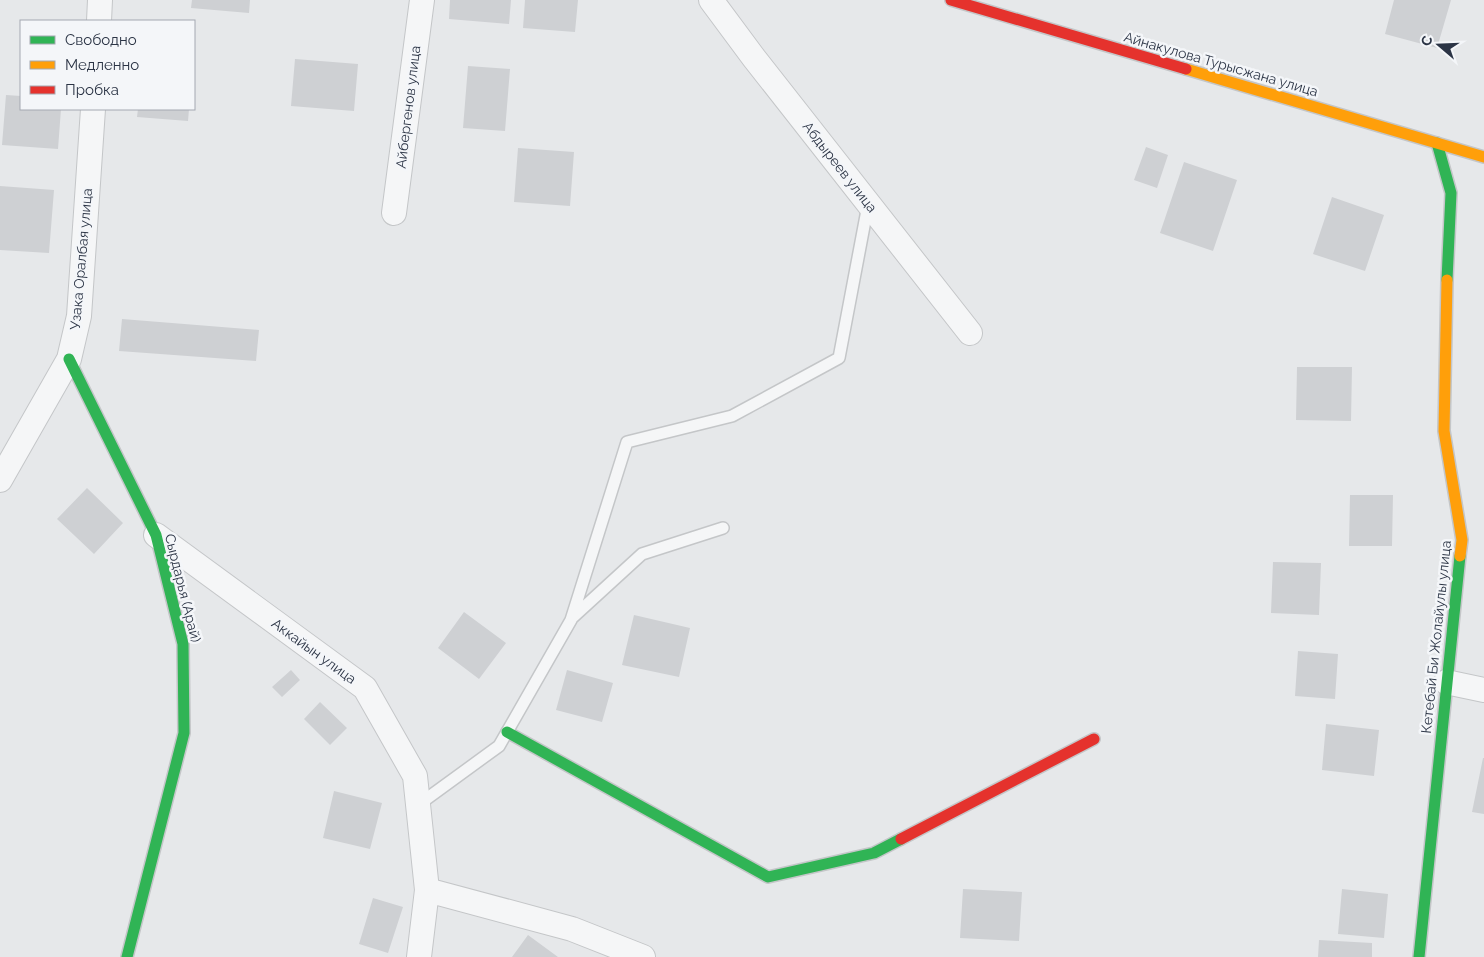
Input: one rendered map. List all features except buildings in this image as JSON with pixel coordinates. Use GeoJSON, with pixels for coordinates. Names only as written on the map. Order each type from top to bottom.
{"type":"FeatureCollection","features":[{"type":"Feature","properties":{"kind":"street"},"geometry":{"type":"LineString","coordinates":[[98,20],[100,0]]}},
{"type":"Feature","properties":{"kind":"street","name":"Айбергенов улица"},"geometry":{"type":"LineString","coordinates":[[394,214],[422,0]]}},
{"type":"Feature","properties":{"kind":"street","name":"Абдыреев улица"},"geometry":{"type":"LineString","coordinates":[[711,0],[754,58],[970,333]]}},
{"type":"Feature","properties":{"kind":"street","name":"Айнакулова Турысжана улица"},"geometry":{"type":"LineString","coordinates":[[951,0],[1484,157]]}},
{"type":"Feature","properties":{"kind":"street","name":"Узака Оралбая улица"},"geometry":{"type":"LineString","coordinates":[[0,480],[68,359],[79,316],[93,110]]}},
{"type":"Feature","properties":{"kind":"street","name":"Кетебай Би Жолайулы улица"},"geometry":{"type":"LineString","coordinates":[[1419,957],[1462,540],[1444,431],[1445,326],[1451,192],[1437,143]]}},
{"type":"Feature","properties":{"kind":"street","name":"Сырдарья (Арай)"},"geometry":{"type":"LineString","coordinates":[[68,359],[156,535],[184,644],[184,733],[127,957]]}},
{"type":"Feature","properties":{"kind":"street","name":"Аккайын улица"},"geometry":{"type":"LineString","coordinates":[[156,535],[365,688],[415,776],[426,890],[419,957]]}},
{"type":"Feature","properties":{"kind":"street"},"geometry":{"type":"LineString","coordinates":[[1446,682],[1484,690]]}},
{"type":"Feature","properties":{"kind":"street"},"geometry":{"type":"LineString","coordinates":[[507,732],[768,877],[874,852],[1094,739]]}},
{"type":"Feature","properties":{"kind":"street"},"geometry":{"type":"LineString","coordinates":[[426,890],[572,929],[643,957]]}},
{"type":"Feature","properties":{"kind":"lane"},"geometry":{"type":"LineString","coordinates":[[418,805],[500,746],[571,620],[627,442],[732,416],[839,358],[868,203]]}},
{"type":"Feature","properties":{"kind":"lane"},"geometry":{"type":"LineString","coordinates":[[571,620],[642,554],[723,528]]}},
{"type":"Feature","properties":{"kind":"traffic: fast"},"geometry":{"type":"LineString","coordinates":[[1437,143],[1451,193],[1447,280]]}},
{"type":"Feature","properties":{"kind":"traffic: fast"},"geometry":{"type":"LineString","coordinates":[[69,359],[156,535],[183,644],[184,733],[127,957]]}},
{"type":"Feature","properties":{"kind":"traffic: fast"},"geometry":{"type":"LineString","coordinates":[[1419,957],[1460,556]]}},
{"type":"Feature","properties":{"kind":"traffic: fast"},"geometry":{"type":"LineString","coordinates":[[507,732],[768,877],[874,853],[901,839]]}},
{"type":"Feature","properties":{"kind":"traffic: slow"},"geometry":{"type":"LineString","coordinates":[[1186,69],[1484,157]]}},
{"type":"Feature","properties":{"kind":"traffic: slow"},"geometry":{"type":"LineString","coordinates":[[1447,280],[1444,431],[1462,540],[1460,556]]}},
{"type":"Feature","properties":{"kind":"traffic: jam"},"geometry":{"type":"LineString","coordinates":[[951,0],[1186,69]]}},
{"type":"Feature","properties":{"kind":"traffic: jam"},"geometry":{"type":"LineString","coordinates":[[901,839],[1094,739]]}}]}
